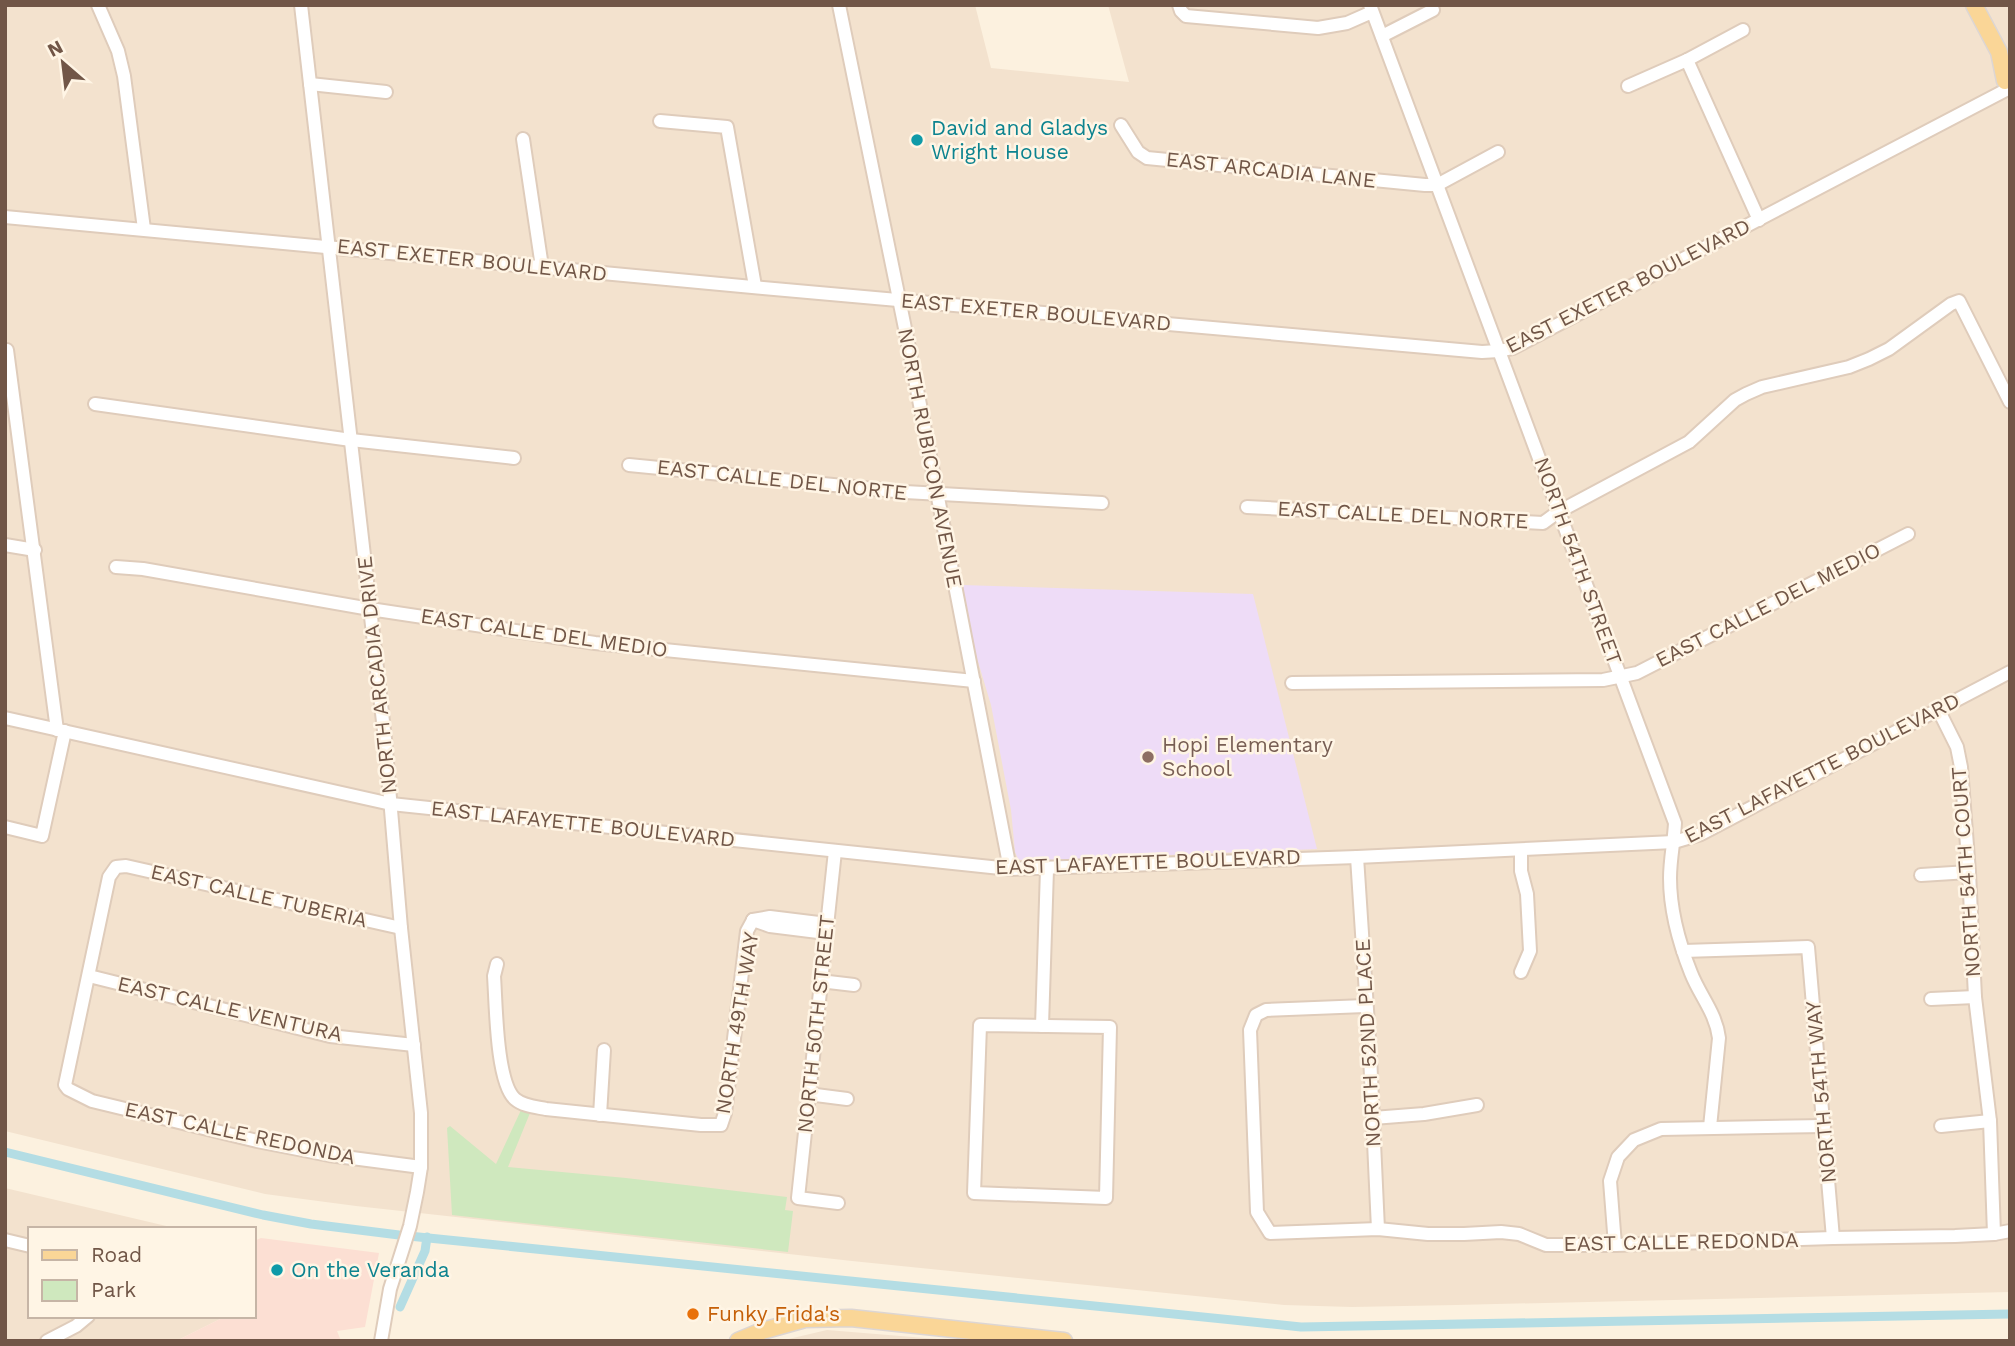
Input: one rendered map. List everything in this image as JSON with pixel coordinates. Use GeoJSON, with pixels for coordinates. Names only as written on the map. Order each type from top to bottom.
{"type":"FeatureCollection","features":[{"type":"Feature","properties":{"kind":"main road"},"geometry":{"type":"LineString","coordinates":[[1975,5],[2004,57],[2008,85]]}},
{"type":"Feature","properties":{"kind":"main road"},"geometry":{"type":"LineString","coordinates":[[738,1341],[787,1324],[828,1318],[897,1322],[1064,1341]]}},
{"type":"Feature","properties":{"kind":"street"},"geometry":{"type":"LineString","coordinates":[[98,5],[118,51],[124,76],[144,229]]}},
{"type":"Feature","properties":{"kind":"street","name":"NORTH ARCADIA DRIVE"},"geometry":{"type":"LineString","coordinates":[[301,5],[370,609],[421,1113],[421,1167],[410,1226],[390,1289],[381,1341]]}},
{"type":"Feature","properties":{"kind":"street","name":"NORTH RUBICON AVENUE"},"geometry":{"type":"LineString","coordinates":[[839,5],[1010,869]]}},
{"type":"Feature","properties":{"kind":"street"},"geometry":{"type":"LineString","coordinates":[[1181,10],[1189,17],[1318,27],[1347,23],[1371,8]]}},
{"type":"Feature","properties":{"kind":"street","name":"NORTH 54TH STREET"},"geometry":{"type":"LineString","coordinates":[[1371,8],[1675,823],[1670,878],[1672,906],[1683,951],[1717,1024],[1719,1038],[1710,1127]]}},
{"type":"Feature","properties":{"kind":"street"},"geometry":{"type":"LineString","coordinates":[[1382,36],[1433,10]]}},
{"type":"Feature","properties":{"kind":"street"},"geometry":{"type":"LineString","coordinates":[[1628,86],[1687,60],[1743,30]]}},
{"type":"Feature","properties":{"kind":"street"},"geometry":{"type":"LineString","coordinates":[[1687,60],[1759,220]]}},
{"type":"Feature","properties":{"kind":"street"},"geometry":{"type":"LineString","coordinates":[[310,84],[386,92]]}},
{"type":"Feature","properties":{"kind":"street","name":"EAST EXETER BOULEVARD"},"geometry":{"type":"LineString","coordinates":[[5,217],[1442,349],[1499,351],[1513,348],[1759,220],[2008,85]]}},
{"type":"Feature","properties":{"kind":"street"},"geometry":{"type":"LineString","coordinates":[[660,121],[727,127],[755,286]]}},
{"type":"Feature","properties":{"kind":"street","name":"EAST ARCADIA LANE"},"geometry":{"type":"LineString","coordinates":[[1121,125],[1138,152],[1147,158],[1437,185]]}},
{"type":"Feature","properties":{"kind":"street"},"geometry":{"type":"LineString","coordinates":[[523,139],[542,267]]}},
{"type":"Feature","properties":{"kind":"street"},"geometry":{"type":"LineString","coordinates":[[1437,185],[1498,152]]}},
{"type":"Feature","properties":{"kind":"street","name":"EAST CALLE DEL NORTE"},"geometry":{"type":"LineString","coordinates":[[1247,507],[1543,523],[1558,512],[1689,442],[1735,400],[1746,394],[1762,387],[1825,373],[1869,359],[1889,349],[1951,303],[1959,301],[2010,402]]}},
{"type":"Feature","properties":{"kind":"street"},"geometry":{"type":"LineString","coordinates":[[5,827],[42,836],[61,730],[22,472],[7,350]]}},
{"type":"Feature","properties":{"kind":"street"},"geometry":{"type":"LineString","coordinates":[[95,404],[351,440],[514,458]]}},
{"type":"Feature","properties":{"kind":"street","name":"EAST CALLE DEL NORTE"},"geometry":{"type":"LineString","coordinates":[[629,465],[937,495],[1102,503]]}},
{"type":"Feature","properties":{"kind":"street","name":"EAST CALLE DEL MEDIO"},"geometry":{"type":"LineString","coordinates":[[1292,683],[1603,680],[1621,677],[1637,673],[1908,534]]}},
{"type":"Feature","properties":{"kind":"street"},"geometry":{"type":"LineString","coordinates":[[5,545],[35,550]]}},
{"type":"Feature","properties":{"kind":"street","name":"EAST CALLE DEL MEDIO"},"geometry":{"type":"LineString","coordinates":[[117,567],[143,569],[370,609],[595,643],[974,681]]}},
{"type":"Feature","properties":{"kind":"street","name":"EAST LAFAYETTE BOULEVARD"},"geometry":{"type":"LineString","coordinates":[[5,718],[391,803],[1010,869],[1048,869],[1674,842],[1701,834],[2010,672]]}},
{"type":"Feature","properties":{"kind":"street","name":"NORTH 54TH COURT"},"geometry":{"type":"LineString","coordinates":[[1938,709],[1957,747],[1961,767],[1975,997],[1990,1121],[1993,1234]]}},
{"type":"Feature","properties":{"kind":"street"},"geometry":{"type":"LineString","coordinates":[[1521,850],[1530,951],[1521,972]]}},
{"type":"Feature","properties":{"kind":"street","name":"NORTH 50TH STREET"},"geometry":{"type":"LineString","coordinates":[[835,851],[798,1198],[838,1203]]}},
{"type":"Feature","properties":{"kind":"street","name":"NORTH 52ND PLACE"},"geometry":{"type":"LineString","coordinates":[[1357,857],[1378,1229]]}},
{"type":"Feature","properties":{"kind":"street","name":"EAST CALLE TUBERIA"},"geometry":{"type":"LineString","coordinates":[[89,976],[109,877],[116,867],[126,866],[401,928]]}},
{"type":"Feature","properties":{"kind":"street"},"geometry":{"type":"LineString","coordinates":[[1042,1026],[1048,869]]}},
{"type":"Feature","properties":{"kind":"street"},"geometry":{"type":"LineString","coordinates":[[1921,875],[1969,872]]}},
{"type":"Feature","properties":{"kind":"street","name":"NORTH 49TH WAY"},"geometry":{"type":"LineString","coordinates":[[600,1115],[721,1125],[725,1112],[747,931],[753,920],[770,917],[793,925],[827,928]]}},
{"type":"Feature","properties":{"kind":"street","name":"NORTH 54TH WAY"},"geometry":{"type":"LineString","coordinates":[[1683,951],[1808,947],[1833,1238]]}},
{"type":"Feature","properties":{"kind":"street"},"geometry":{"type":"LineString","coordinates":[[497,964],[494,976],[502,1070],[507,1088],[515,1099],[525,1105],[600,1115],[604,1050]]}},
{"type":"Feature","properties":{"kind":"street","name":"EAST CALLE REDONDA"},"geometry":{"type":"LineString","coordinates":[[89,976],[65,1085],[68,1089],[92,1101],[257,1141],[329,1155],[421,1167]]}},
{"type":"Feature","properties":{"kind":"street","name":"EAST CALLE VENTURA"},"geometry":{"type":"LineString","coordinates":[[89,976],[330,1036],[414,1045]]}},
{"type":"Feature","properties":{"kind":"street"},"geometry":{"type":"LineString","coordinates":[[820,981],[854,985]]}},
{"type":"Feature","properties":{"kind":"street","name":"NORTH 54TH COURT"},"geometry":{"type":"LineString","coordinates":[[1931,999],[1975,997]]}},
{"type":"Feature","properties":{"kind":"street","name":"EAST CALLE REDONDA"},"geometry":{"type":"LineString","coordinates":[[1365,1006],[1266,1010],[1256,1015],[1250,1030],[1257,1212],[1270,1233],[1378,1229],[1428,1234],[1501,1232],[1518,1234],[1546,1245],[1615,1245],[1993,1234],[2010,1231]]}},
{"type":"Feature","properties":{"kind":"street"},"geometry":{"type":"LineString","coordinates":[[980,1025],[1042,1026],[1110,1027],[1106,1198],[974,1193],[980,1025]]}},
{"type":"Feature","properties":{"kind":"street"},"geometry":{"type":"LineString","coordinates":[[808,1094],[847,1099]]}},
{"type":"Feature","properties":{"kind":"street"},"geometry":{"type":"LineString","coordinates":[[1373,1118],[1424,1114],[1476,1105]]}},
{"type":"Feature","properties":{"kind":"street"},"geometry":{"type":"LineString","coordinates":[[1941,1126],[1990,1121]]}},
{"type":"Feature","properties":{"kind":"street"},"geometry":{"type":"LineString","coordinates":[[1615,1245],[1610,1181],[1619,1157],[1634,1140],[1661,1129],[1824,1126]]}},
{"type":"Feature","properties":{"kind":"street"},"geometry":{"type":"LineString","coordinates":[[5,1240],[28,1246]]}},
{"type":"Feature","properties":{"kind":"street"},"geometry":{"type":"LineString","coordinates":[[47,1341],[86,1318]]}},
{"type":"Feature","properties":{"kind":"shaded area"},"geometry":{"type":"Polygon","coordinates":[[[5,5],[975,5],[991,68],[1129,82],[1108,5],[2010,5],[2010,1292],[1352,1307],[1284,1305],[852,1261],[265,1194],[5,1131],[5,5]]]}},
{"type":"Feature","properties":{"kind":"shaded area","name":"Hopi Elementary School"},"geometry":{"type":"Polygon","coordinates":[[[962,585],[1253,594],[1317,849],[1025,861],[1018,859],[991,705],[976,655],[962,585]]]}},
{"type":"Feature","properties":{"kind":"shaded area"},"geometry":{"type":"Polygon","coordinates":[[[5,1188],[171,1227],[28,1227],[28,1318],[222,1318],[176,1341],[5,1341],[5,1188]]]}},
{"type":"Feature","properties":{"kind":"shaded area"},"geometry":{"type":"Polygon","coordinates":[[[261,1238],[379,1253],[365,1327],[337,1331],[341,1341],[176,1341],[222,1318],[256,1318],[256,1240],[261,1238]]]}},
{"type":"Feature","properties":{"kind":"shaded area"},"geometry":{"type":"Polygon","coordinates":[[[827,1330],[937,1339],[950,1341],[780,1341],[827,1330]]]}},
{"type":"Feature","properties":{"kind":"green space"},"geometry":{"type":"Polygon","coordinates":[[[521,1110],[530,1113],[508,1167],[787,1197],[785,1210],[793,1211],[788,1252],[452,1215],[447,1128],[450,1126],[496,1164],[521,1110]]]}},
{"type":"Feature","properties":{"kind":"waterway"},"geometry":{"type":"LineString","coordinates":[[5,1152],[263,1215],[311,1224],[1301,1327],[2010,1314]]}},
{"type":"Feature","properties":{"kind":"waterway"},"geometry":{"type":"LineString","coordinates":[[400,1307],[425,1251],[427,1237]]}},
{"type":"Feature","properties":{"kind":"place","name":"David and Gladys Wright House"},"geometry":{"type":"Point","coordinates":[917,140]}},
{"type":"Feature","properties":{"kind":"place","name":"Hopi Elementary School"},"geometry":{"type":"Point","coordinates":[1148,757]}},
{"type":"Feature","properties":{"kind":"place","name":"On the Veranda"},"geometry":{"type":"Point","coordinates":[277,1270]}},
{"type":"Feature","properties":{"kind":"place","name":"Funky Frida's"},"geometry":{"type":"Point","coordinates":[693,1314]}}]}
